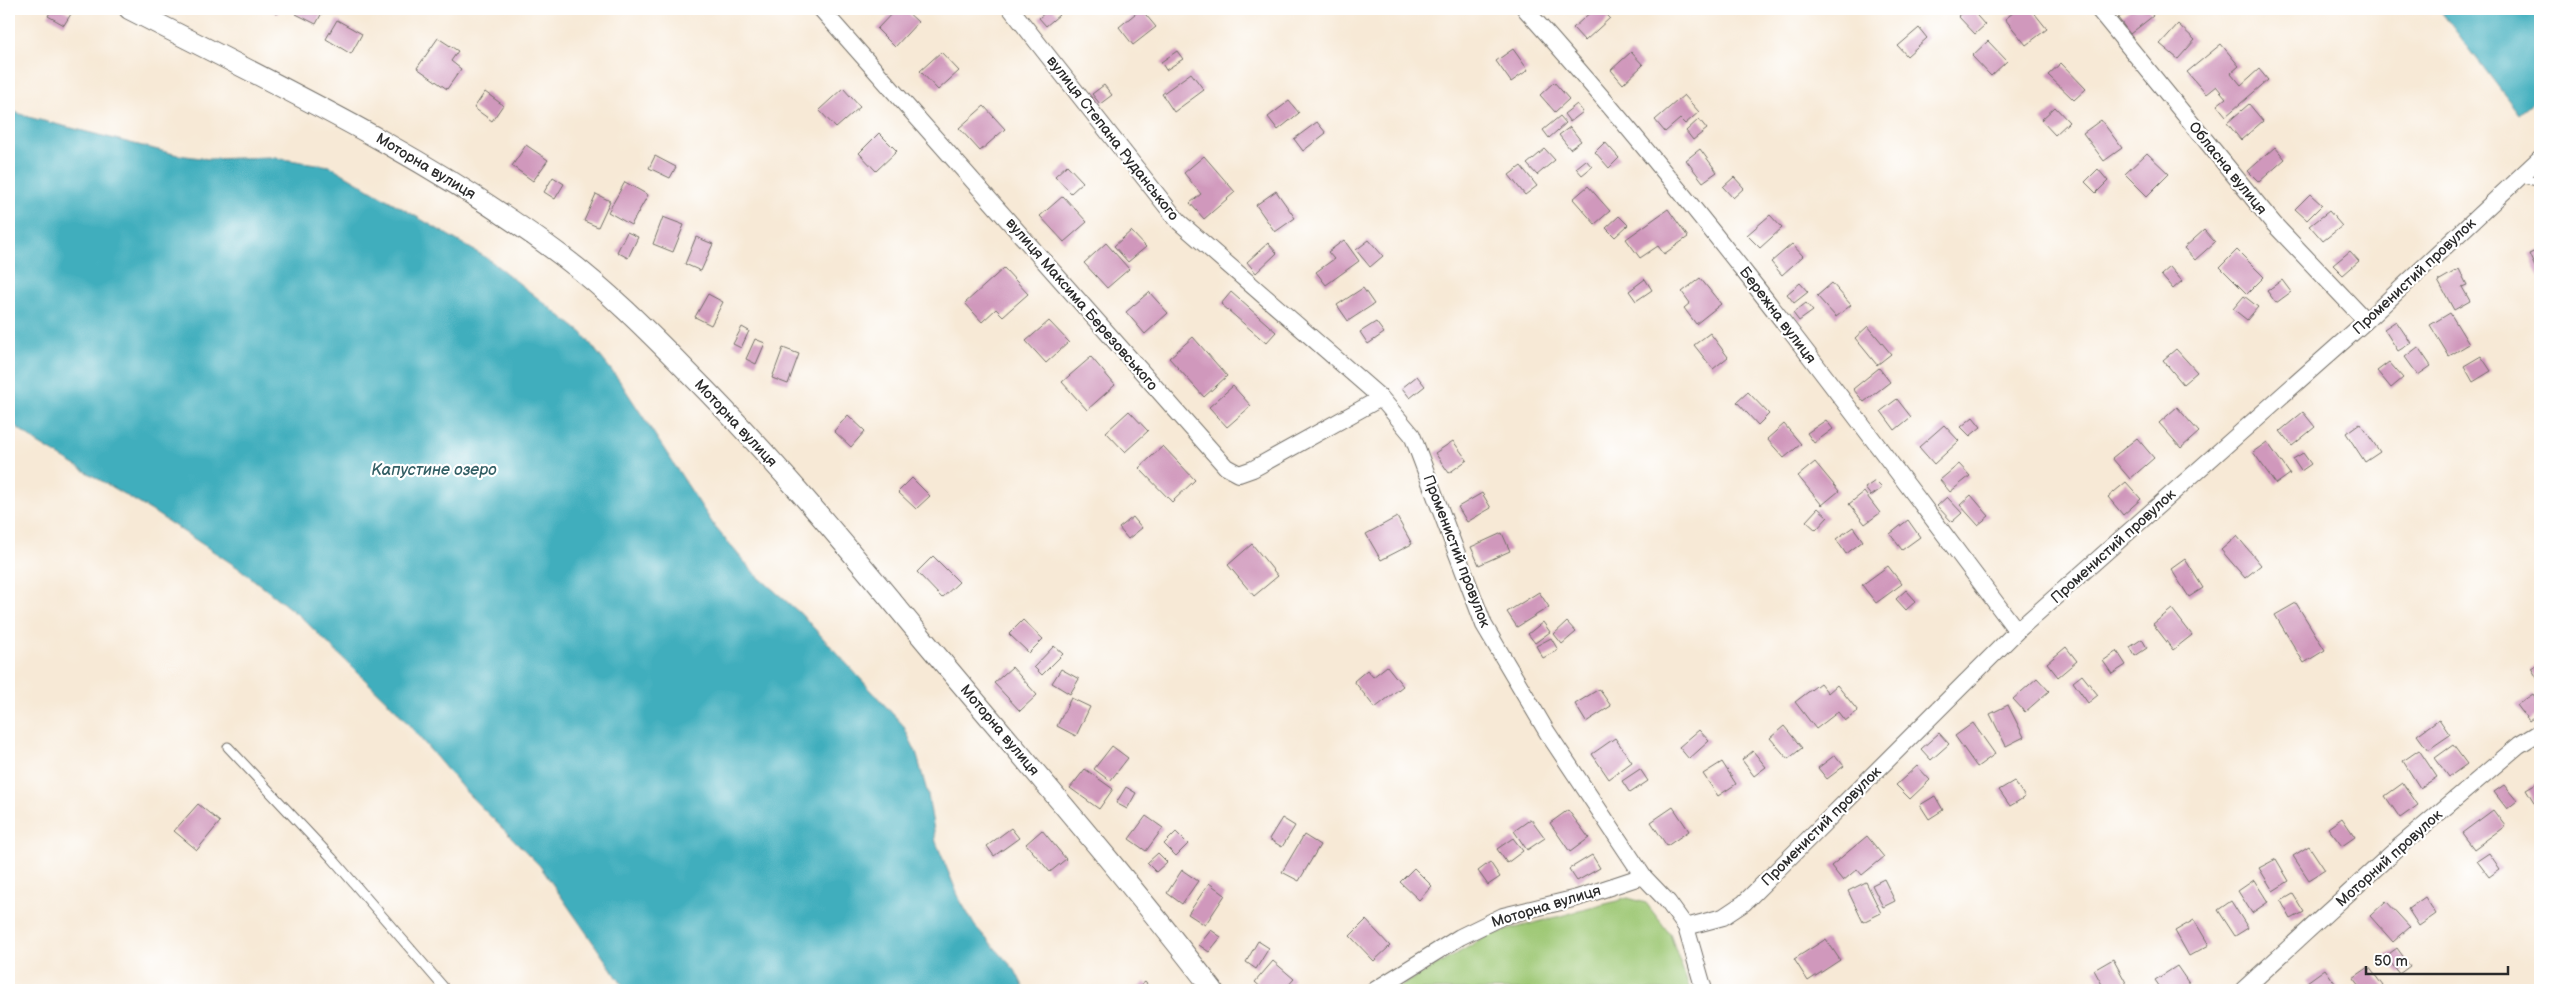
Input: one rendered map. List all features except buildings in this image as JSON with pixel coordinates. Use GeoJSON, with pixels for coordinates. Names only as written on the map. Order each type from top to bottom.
{"type":"FeatureCollection","features":[{"type":"Feature","properties":{"kind":"street","name":"Моторна вулиця"},"geometry":{"type":"LineString","coordinates":[[129,9],[368,132],[463,187],[564,258],[649,332],[730,414],[852,553],[1155,914],[1213,990]]}},
{"type":"Feature","properties":{"kind":"street","name":"вулиця Максима Березовського"},"geometry":{"type":"LineString","coordinates":[[821,9],[1226,467],[1239,474],[1253,469],[1381,398]]}},
{"type":"Feature","properties":{"kind":"street","name":"вулиця Степана Руданського"},"geometry":{"type":"LineString","coordinates":[[1011,9],[1178,221],[1381,398]]}},
{"type":"Feature","properties":{"kind":"street","name":"Бережна вулиця"},"geometry":{"type":"LineString","coordinates":[[1525,9],[1578,67],[1728,251],[2017,631]]}},
{"type":"Feature","properties":{"kind":"street","name":"Обласна вулиця"},"geometry":{"type":"LineString","coordinates":[[2098,9],[2274,224],[2366,321]]}},
{"type":"Feature","properties":{"kind":"street","name":"Променистий провулок"},"geometry":{"type":"LineString","coordinates":[[1686,927],[1723,917],[1744,903],[2017,631],[2366,321],[2540,158]]}},
{"type":"Feature","properties":{"kind":"street","name":"Променистий провулок"},"geometry":{"type":"LineString","coordinates":[[1381,398],[1412,435],[1484,625],[1546,732],[1643,876],[1668,902],[1686,927],[1704,990]]}},
{"type":"Feature","properties":{"kind":"street","name":"Моторний провулок"},"geometry":{"type":"LineString","coordinates":[[2243,990],[2422,827],[2519,745],[2540,732]]}},
{"type":"Feature","properties":{"kind":"street","name":"Моторна вулиця"},"geometry":{"type":"LineString","coordinates":[[1375,990],[1460,937],[1502,916],[1577,898],[1643,876]]}},
{"type":"Feature","properties":{"kind":"lane"},"geometry":{"type":"LineString","coordinates":[[2520,177],[2540,182]]}},
{"type":"Feature","properties":{"kind":"lane"},"geometry":{"type":"LineString","coordinates":[[228,747],[332,858],[446,990]]}},
{"type":"Feature","properties":{"kind":"green space"},"geometry":{"type":"Polygon","coordinates":[[[1628,898],[1646,903],[1670,934],[1690,990],[1394,990],[1489,935],[1628,898]]]}},
{"type":"Feature","properties":{"kind":"water"},"geometry":{"type":"Polygon","coordinates":[[[2439,9],[2540,9],[2540,97],[2519,114],[2439,9]]]}},
{"type":"Feature","properties":{"kind":"water","name":"Капустине озеро"},"geometry":{"type":"Polygon","coordinates":[[[9,110],[32,118],[178,155],[209,159],[269,157],[330,166],[487,258],[582,333],[619,380],[715,527],[754,573],[801,614],[903,725],[916,752],[928,795],[936,842],[960,900],[975,926],[1015,970],[1025,990],[626,990],[540,866],[466,792],[397,711],[302,618],[240,569],[152,511],[36,442],[9,421],[9,110]]]}}]}
